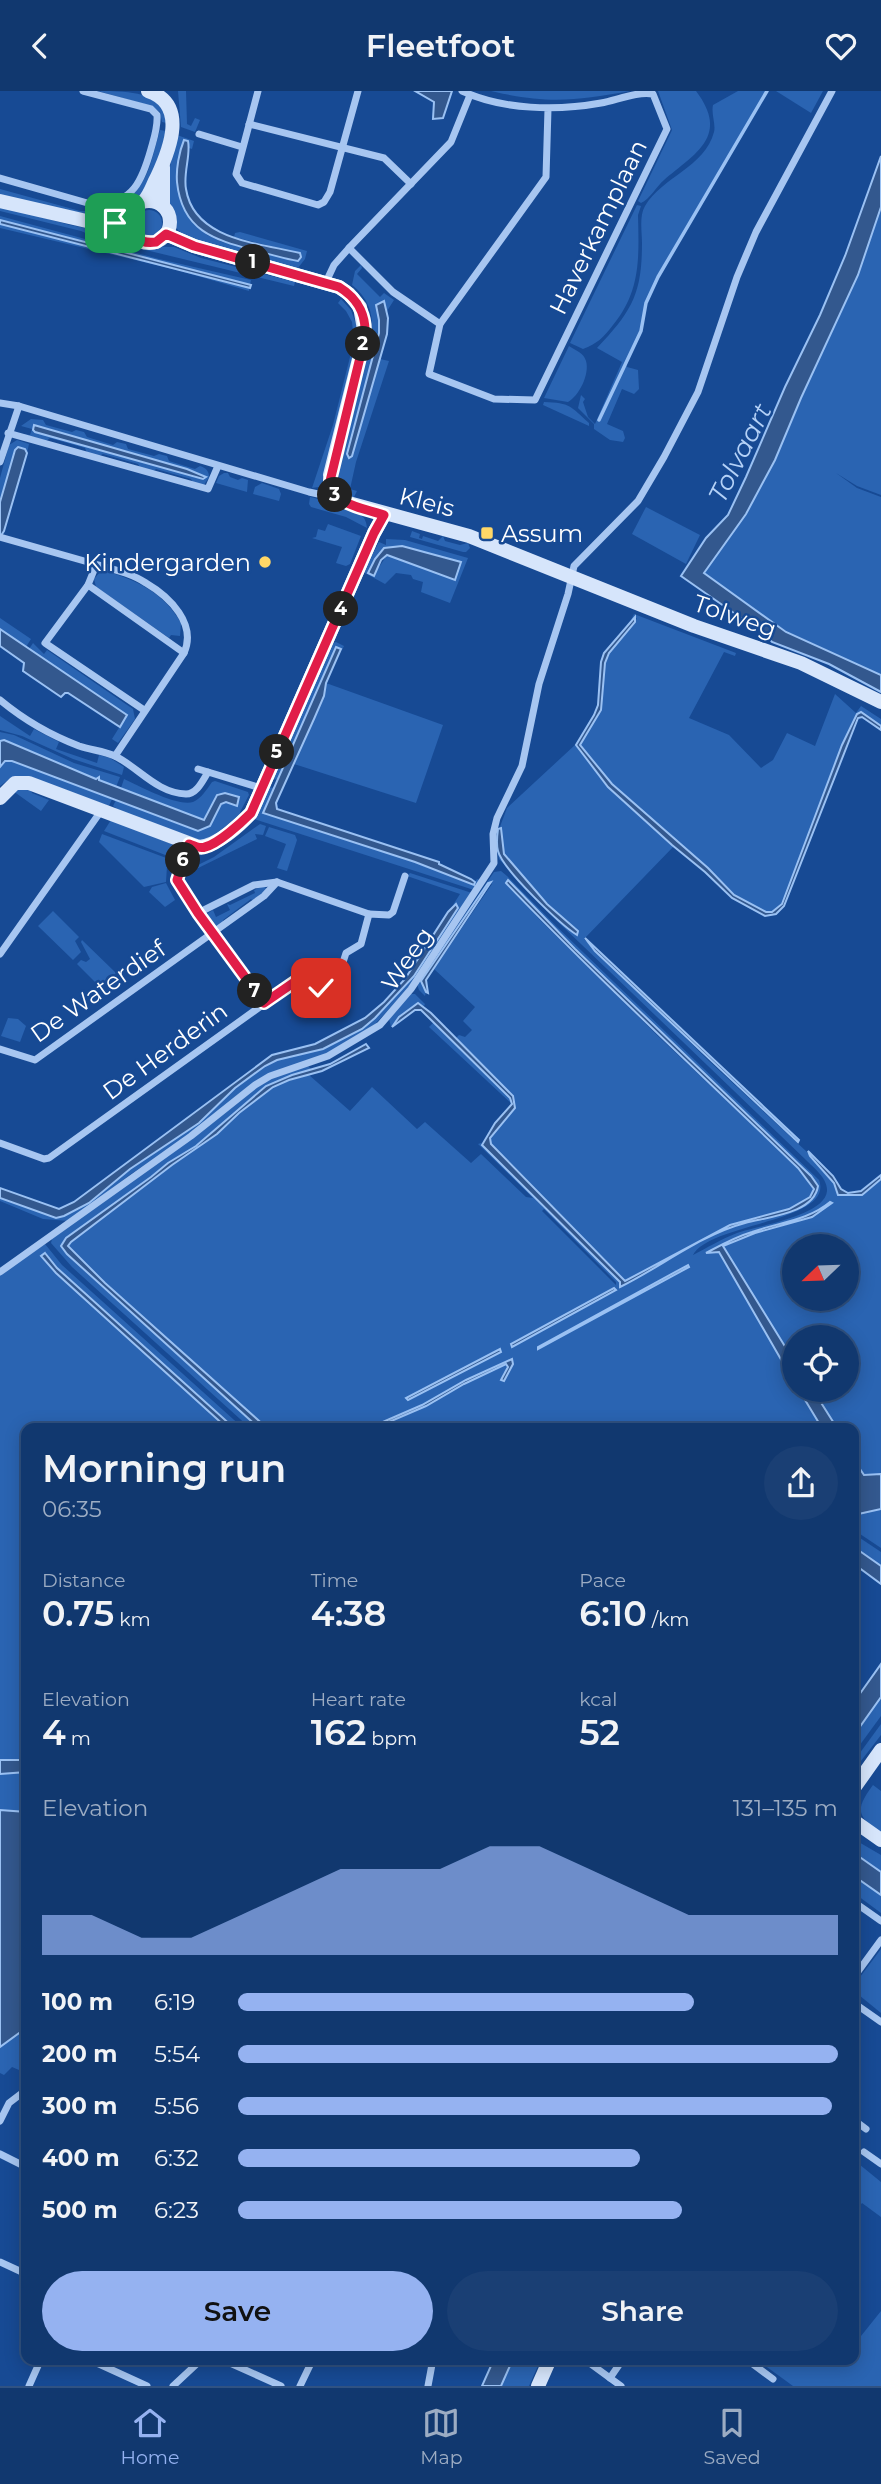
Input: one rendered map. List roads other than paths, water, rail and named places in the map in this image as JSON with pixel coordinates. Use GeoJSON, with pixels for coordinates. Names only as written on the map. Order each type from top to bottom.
{"type":"FeatureCollection","features":[{"type":"Feature","properties":{"kind":"main road"},"geometry":{"type":"LineString","coordinates":[[144,201],[163,206],[170,218],[166,234],[156,242],[141,242],[134,237],[127,223],[131,210],[150,194],[163,165],[174,120],[167,103],[158,94],[148,91]]}},
{"type":"Feature","properties":{"kind":"main road"},"geometry":{"type":"LineString","coordinates":[[163,165],[163,206]]}},
{"type":"Feature","properties":{"kind":"main road"},"geometry":{"type":"LineString","coordinates":[[0,201],[91,222],[127,223]]}},
{"type":"Feature","properties":{"kind":"main road"},"geometry":{"type":"LineString","coordinates":[[166,234],[194,246],[326,282],[353,297],[360,307],[365,327],[364,341],[330,475],[332,491]]}},
{"type":"Feature","properties":{"kind":"main road","name":"Kleis"},"geometry":{"type":"LineString","coordinates":[[332,491],[349,504],[469,536],[571,576]]}},
{"type":"Feature","properties":{"kind":"main road"},"geometry":{"type":"LineString","coordinates":[[0,798],[15,783],[22,781],[200,848],[208,846],[242,822],[251,813],[384,515]]}},
{"type":"Feature","properties":{"kind":"main road","name":"Tolweg"},"geometry":{"type":"LineString","coordinates":[[571,576],[694,626],[801,663],[881,702]]}},
{"type":"Feature","properties":{"kind":"main road"},"geometry":{"type":"LineString","coordinates":[[859,1781],[881,1750]]}},
{"type":"Feature","properties":{"kind":"main road"},"geometry":{"type":"LineString","coordinates":[[859,1825],[881,1840]]}},
{"type":"Feature","properties":{"kind":"main road"},"geometry":{"type":"LineString","coordinates":[[538,2386],[547,2365]]}},
{"type":"Feature","properties":{"kind":"street"},"geometry":{"type":"LineString","coordinates":[[0,178],[98,206],[113,204],[132,192],[142,179],[157,125],[154,111],[83,91]]}},
{"type":"Feature","properties":{"kind":"street"},"geometry":{"type":"LineString","coordinates":[[258,91],[236,174],[242,183],[318,205],[324,202],[330,191],[358,91]]}},
{"type":"Feature","properties":{"kind":"street"},"geometry":{"type":"LineString","coordinates":[[462,91],[470,95],[548,109]]}},
{"type":"Feature","properties":{"kind":"street","name":"Haverkamplaan"},"geometry":{"type":"LineString","coordinates":[[645,91],[653,94],[667,129],[536,400],[494,399],[429,374],[440,324],[546,177],[548,109],[597,104],[645,91]]}},
{"type":"Feature","properties":{"kind":"street"},"geometry":{"type":"LineString","coordinates":[[571,576],[579,558],[638,501],[664,457],[698,392],[737,277],[756,232],[832,91]]}},
{"type":"Feature","properties":{"kind":"street"},"geometry":{"type":"LineString","coordinates":[[326,282],[334,265],[349,248],[451,142],[470,95]]}},
{"type":"Feature","properties":{"kind":"street"},"geometry":{"type":"LineString","coordinates":[[248,124],[384,158],[411,184]]}},
{"type":"Feature","properties":{"kind":"street"},"geometry":{"type":"LineString","coordinates":[[199,134],[242,147]]}},
{"type":"Feature","properties":{"kind":"street"},"geometry":{"type":"LineString","coordinates":[[349,248],[393,292],[440,324]]}},
{"type":"Feature","properties":{"kind":"street"},"geometry":{"type":"LineString","coordinates":[[0,403],[19,406],[309,492],[332,491]]}},
{"type":"Feature","properties":{"kind":"street"},"geometry":{"type":"LineString","coordinates":[[0,462],[19,406]]}},
{"type":"Feature","properties":{"kind":"street"},"geometry":{"type":"LineString","coordinates":[[8,433],[208,489],[218,466]]}},
{"type":"Feature","properties":{"kind":"street"},"geometry":{"type":"LineString","coordinates":[[1,537],[145,582],[169,600],[187,628],[188,643],[184,653],[115,756]]}},
{"type":"Feature","properties":{"kind":"street"},"geometry":{"type":"LineString","coordinates":[[96,565],[88,585],[45,643],[144,710]]}},
{"type":"Feature","properties":{"kind":"street","name":"Weeg"},"geometry":{"type":"LineString","coordinates":[[0,1272],[191,1136],[255,1084],[328,1056],[380,1025],[411,989],[494,863],[497,818],[522,766],[539,684],[568,594],[571,576]]}},
{"type":"Feature","properties":{"kind":"street"},"geometry":{"type":"LineString","coordinates":[[88,585],[184,653]]}},
{"type":"Feature","properties":{"kind":"street"},"geometry":{"type":"LineString","coordinates":[[0,700],[45,732],[115,756],[151,782],[182,793],[195,791],[208,772]]}},
{"type":"Feature","properties":{"kind":"street"},"geometry":{"type":"LineString","coordinates":[[198,769],[261,788]]}},
{"type":"Feature","properties":{"kind":"street"},"geometry":{"type":"LineString","coordinates":[[0,954],[101,810]]}},
{"type":"Feature","properties":{"kind":"street"},"geometry":{"type":"LineString","coordinates":[[189,844],[177,880],[264,1003]]}},
{"type":"Feature","properties":{"kind":"street"},"geometry":{"type":"LineString","coordinates":[[198,913],[254,885],[277,882],[369,914],[389,915],[393,912],[405,876]]}},
{"type":"Feature","properties":{"kind":"street","name":"De Waterdief"},"geometry":{"type":"LineString","coordinates":[[0,1049],[34,1060],[264,896],[277,882]]}},
{"type":"Feature","properties":{"kind":"street","name":"De Herderin"},"geometry":{"type":"LineString","coordinates":[[0,1143],[44,1159],[49,1158],[296,981],[331,989],[336,984],[346,953],[361,944],[369,914]]}},
{"type":"Feature","properties":{"kind":"street"},"geometry":{"type":"LineString","coordinates":[[859,1906],[881,1921]]}},
{"type":"Feature","properties":{"kind":"street"},"geometry":{"type":"LineString","coordinates":[[859,1970],[881,1940]]}},
{"type":"Feature","properties":{"kind":"street"},"geometry":{"type":"LineString","coordinates":[[859,2007],[881,2022]]}},
{"type":"Feature","properties":{"kind":"street"},"geometry":{"type":"LineString","coordinates":[[0,2121],[9,2103],[21,2093]]}},
{"type":"Feature","properties":{"kind":"street"},"geometry":{"type":"LineString","coordinates":[[859,2124],[866,2129]]}},
{"type":"Feature","properties":{"kind":"street"},"geometry":{"type":"LineString","coordinates":[[864,2152],[881,2164]]}},
{"type":"Feature","properties":{"kind":"street"},"geometry":{"type":"LineString","coordinates":[[0,2154],[21,2164]]}},
{"type":"Feature","properties":{"kind":"street"},"geometry":{"type":"LineString","coordinates":[[0,2262],[21,2272]]}},
{"type":"Feature","properties":{"kind":"street"},"geometry":{"type":"LineString","coordinates":[[29,2386],[38,2365]]}},
{"type":"Feature","properties":{"kind":"street"},"geometry":{"type":"LineString","coordinates":[[108,2365],[147,2386]]}},
{"type":"Feature","properties":{"kind":"street"},"geometry":{"type":"LineString","coordinates":[[173,2386],[196,2365]]}},
{"type":"Feature","properties":{"kind":"street"},"geometry":{"type":"LineString","coordinates":[[234,2365],[281,2386]]}},
{"type":"Feature","properties":{"kind":"street"},"geometry":{"type":"LineString","coordinates":[[300,2386],[310,2365]]}},
{"type":"Feature","properties":{"kind":"street"},"geometry":{"type":"LineString","coordinates":[[428,2386],[432,2365]]}},
{"type":"Feature","properties":{"kind":"street"},"geometry":{"type":"LineString","coordinates":[[592,2365],[621,2386]]}},
{"type":"Feature","properties":{"kind":"street"},"geometry":{"type":"LineString","coordinates":[[610,2378],[619,2365]]}},
{"type":"Feature","properties":{"kind":"street"},"geometry":{"type":"LineString","coordinates":[[754,2365],[774,2379]]}},
{"type":"Feature","properties":{"kind":"waterway"},"geometry":{"type":"LineString","coordinates":[[599,420],[641,331],[646,303],[658,277],[767,91]]}},
{"type":"Feature","properties":{"kind":"place","name":"Assum"},"geometry":{"type":"Point","coordinates":[487,533]}},
{"type":"Feature","properties":{"kind":"place","name":"Kindergarden"},"geometry":{"type":"Point","coordinates":[265,562]}},
{"type":"Feature","properties":{"kind":"water label","name":"Tolvaart"},"geometry":{"type":"Point","coordinates":[740,453]}}]}
